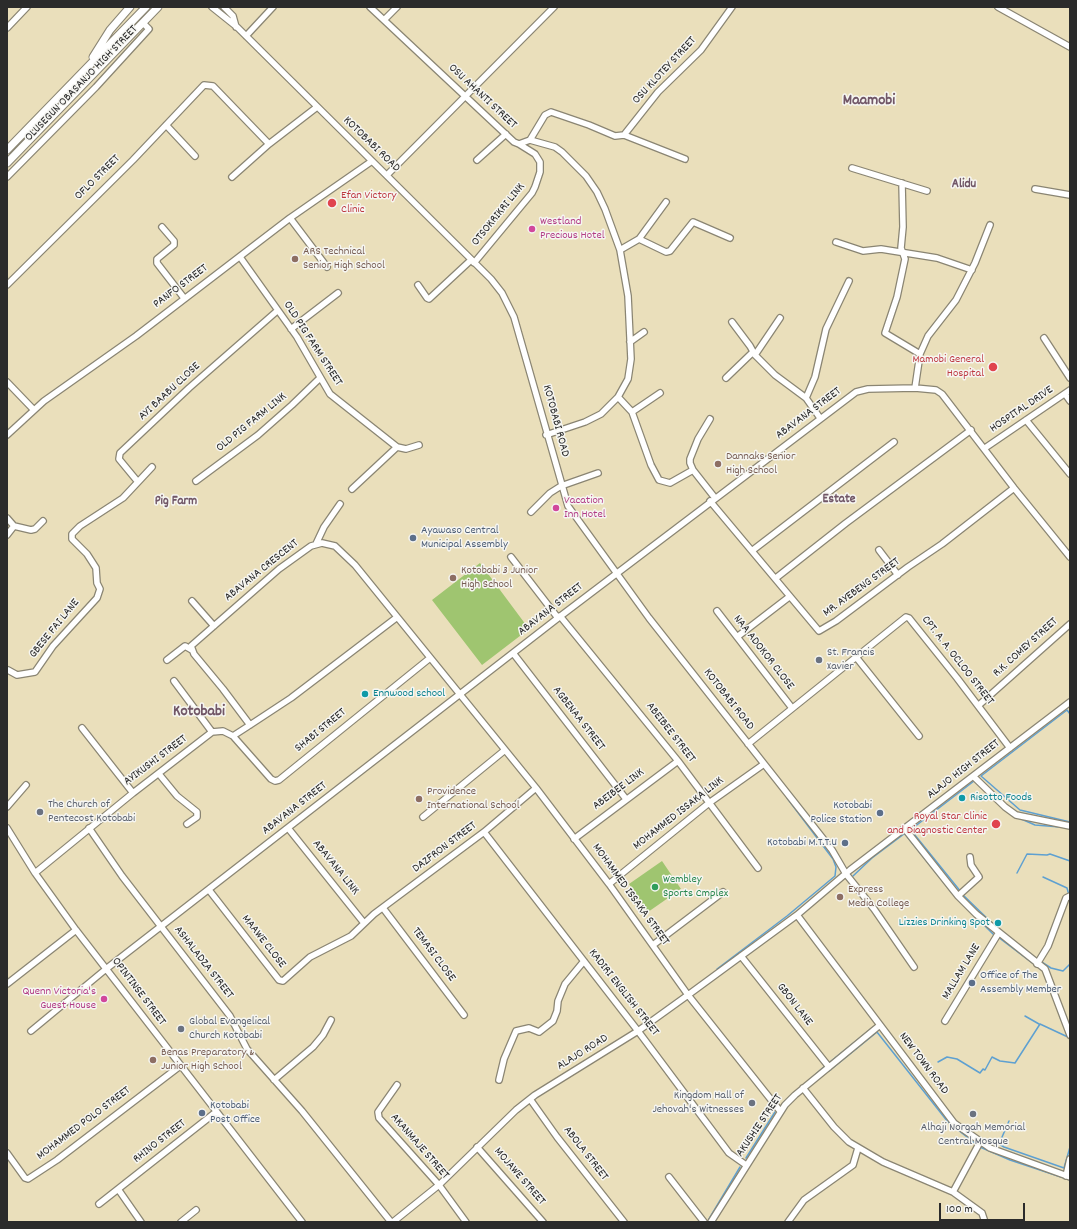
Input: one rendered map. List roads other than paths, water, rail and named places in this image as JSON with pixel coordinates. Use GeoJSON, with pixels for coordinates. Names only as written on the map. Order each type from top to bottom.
{"type":"FeatureCollection","features":[{"type":"Feature","properties":{"kind":"main road"},"geometry":{"type":"LineString","coordinates":[[88,65],[110,30],[130,7]]}},
{"type":"Feature","properties":{"kind":"main road","name":"OLUSEGUN OBASANJO HIGH STREET"},"geometry":{"type":"LineString","coordinates":[[7,150],[146,7]]}},
{"type":"Feature","properties":{"kind":"main road","name":"OLUSEGUN OBASANJO HIGH STREET"},"geometry":{"type":"LineString","coordinates":[[7,164],[158,7]]}},
{"type":"Feature","properties":{"kind":"street"},"geometry":{"type":"LineString","coordinates":[[7,28],[27,7]]}},
{"type":"Feature","properties":{"kind":"street","name":"KOTOBABI ROAD"},"geometry":{"type":"LineString","coordinates":[[212,7],[237,27],[491,279],[509,305],[514,317],[546,435],[568,506],[617,573],[748,744],[832,850],[846,874],[914,967]]}},
{"type":"Feature","properties":{"kind":"street"},"geometry":{"type":"LineString","coordinates":[[224,7],[233,16],[237,27]]}},
{"type":"Feature","properties":{"kind":"street"},"geometry":{"type":"LineString","coordinates":[[246,36],[273,7]]}},
{"type":"Feature","properties":{"kind":"street","name":"OSU AHANTI STREET"},"geometry":{"type":"LineString","coordinates":[[370,7],[514,142],[519,144],[530,140]]}},
{"type":"Feature","properties":{"kind":"street"},"geometry":{"type":"LineString","coordinates":[[384,20],[397,7]]}},
{"type":"Feature","properties":{"kind":"street"},"geometry":{"type":"LineString","coordinates":[[387,175],[554,7]]}},
{"type":"Feature","properties":{"kind":"street","name":"OSU KLOTEY STREET"},"geometry":{"type":"LineString","coordinates":[[624,135],[658,92],[701,50],[732,7]]}},
{"type":"Feature","properties":{"kind":"street"},"geometry":{"type":"LineString","coordinates":[[998,7],[1070,47]]}},
{"type":"Feature","properties":{"kind":"street","name":"OLUSEGUN OBASANJO HIGH STREET"},"geometry":{"type":"LineString","coordinates":[[7,177],[96,87],[149,29],[143,23]]}},
{"type":"Feature","properties":{"kind":"street","name":"OFLO STREET"},"geometry":{"type":"LineString","coordinates":[[7,285],[204,86],[213,86],[269,144]]}},
{"type":"Feature","properties":{"kind":"street"},"geometry":{"type":"LineString","coordinates":[[232,177],[269,144],[317,107]]}},
{"type":"Feature","properties":{"kind":"street"},"geometry":{"type":"LineString","coordinates":[[546,435],[596,418],[618,397],[628,378],[630,342],[628,296],[620,250],[602,204],[586,176],[562,152],[555,148],[530,140],[545,115],[551,112],[615,136],[624,135],[685,159]]}},
{"type":"Feature","properties":{"kind":"street"},"geometry":{"type":"LineString","coordinates":[[166,125],[195,156]]}},
{"type":"Feature","properties":{"kind":"street"},"geometry":{"type":"LineString","coordinates":[[477,160],[506,134]]}},
{"type":"Feature","properties":{"kind":"street","name":"OTSOKRIKRI LINK"},"geometry":{"type":"LineString","coordinates":[[473,261],[532,194],[535,187],[540,172],[540,162],[535,154],[519,144]]}},
{"type":"Feature","properties":{"kind":"street","name":"PANFO STREET"},"geometry":{"type":"LineString","coordinates":[[7,435],[33,409],[136,336],[290,218],[372,161]]}},
{"type":"Feature","properties":{"kind":"street"},"geometry":{"type":"LineString","coordinates":[[852,168],[927,191]]}},
{"type":"Feature","properties":{"kind":"street"},"geometry":{"type":"LineString","coordinates":[[902,184],[901,251],[905,259],[899,286],[885,333],[920,354]]}},
{"type":"Feature","properties":{"kind":"street"},"geometry":{"type":"LineString","coordinates":[[1035,189],[1070,195]]}},
{"type":"Feature","properties":{"kind":"street"},"geometry":{"type":"LineString","coordinates":[[620,250],[639,239],[666,202]]}},
{"type":"Feature","properties":{"kind":"street"},"geometry":{"type":"LineString","coordinates":[[290,218],[327,267]]}},
{"type":"Feature","properties":{"kind":"street"},"geometry":{"type":"LineString","coordinates":[[639,239],[666,252],[670,252],[693,222],[730,238]]}},
{"type":"Feature","properties":{"kind":"street"},"geometry":{"type":"LineString","coordinates":[[915,388],[920,354],[928,336],[956,300],[972,270],[990,225]]}},
{"type":"Feature","properties":{"kind":"street"},"geometry":{"type":"LineString","coordinates":[[162,227],[174,241],[174,245],[157,259],[157,263],[184,298]]}},
{"type":"Feature","properties":{"kind":"street"},"geometry":{"type":"LineString","coordinates":[[836,242],[863,251],[880,249],[901,251],[937,258],[972,270]]}},
{"type":"Feature","properties":{"kind":"street","name":"OLD PIG FARM STREET"},"geometry":{"type":"LineString","coordinates":[[240,257],[291,329],[330,394],[336,401],[397,447]]}},
{"type":"Feature","properties":{"kind":"street"},"geometry":{"type":"LineString","coordinates":[[418,285],[427,298],[429,298],[473,261]]}},
{"type":"Feature","properties":{"kind":"street"},"geometry":{"type":"LineString","coordinates":[[806,398],[815,377],[826,329],[849,281]]}},
{"type":"Feature","properties":{"kind":"street"},"geometry":{"type":"LineString","coordinates":[[291,329],[338,293]]}},
{"type":"Feature","properties":{"kind":"street","name":"AYI BAABU CLOSE"},"geometry":{"type":"LineString","coordinates":[[138,482],[119,459],[120,453],[189,388],[277,311]]}},
{"type":"Feature","properties":{"kind":"street"},"geometry":{"type":"LineString","coordinates":[[726,378],[754,354],[780,318]]}},
{"type":"Feature","properties":{"kind":"street"},"geometry":{"type":"LineString","coordinates":[[732,322],[750,346],[754,354],[775,375],[806,398],[820,418]]}},
{"type":"Feature","properties":{"kind":"street"},"geometry":{"type":"LineString","coordinates":[[630,342],[644,332]]}},
{"type":"Feature","properties":{"kind":"street"},"geometry":{"type":"LineString","coordinates":[[1044,338],[1070,378]]}},
{"type":"Feature","properties":{"kind":"street","name":"OLD PIG FARM LINK"},"geometry":{"type":"LineString","coordinates":[[196,481],[258,435],[320,378]]}},
{"type":"Feature","properties":{"kind":"street"},"geometry":{"type":"LineString","coordinates":[[7,382],[33,409]]}},
{"type":"Feature","properties":{"kind":"street","name":"ABAVANA STREET"},"geometry":{"type":"LineString","coordinates":[[31,1031],[106,969],[458,695],[856,392],[868,389],[915,388],[936,390],[942,394],[985,448],[1014,488],[1070,557]]}},
{"type":"Feature","properties":{"kind":"street","name":"HOSPITAL DRIVE"},"geometry":{"type":"LineString","coordinates":[[985,448],[1070,390]]}},
{"type":"Feature","properties":{"kind":"street"},"geometry":{"type":"LineString","coordinates":[[632,412],[660,393]]}},
{"type":"Feature","properties":{"kind":"street"},"geometry":{"type":"LineString","coordinates":[[1065,394],[1070,401]]}},
{"type":"Feature","properties":{"kind":"street"},"geometry":{"type":"LineString","coordinates":[[618,397],[632,412],[651,465],[659,480],[670,483],[693,470],[690,459],[698,439],[710,419]]}},
{"type":"Feature","properties":{"kind":"street"},"geometry":{"type":"LineString","coordinates":[[1026,420],[1070,474]]}},
{"type":"Feature","properties":{"kind":"street"},"geometry":{"type":"LineString","coordinates":[[776,578],[846,523],[971,430]]}},
{"type":"Feature","properties":{"kind":"street"},"geometry":{"type":"LineString","coordinates":[[753,550],[894,442]]}},
{"type":"Feature","properties":{"kind":"street"},"geometry":{"type":"LineString","coordinates":[[352,489],[397,447],[406,449],[419,445]]}},
{"type":"Feature","properties":{"kind":"street"},"geometry":{"type":"LineString","coordinates":[[138,482],[152,467]]}},
{"type":"Feature","properties":{"kind":"street","name":"MR. AYEBENG STREET"},"geometry":{"type":"LineString","coordinates":[[693,470],[713,500],[776,578],[789,597],[816,630],[821,631],[1014,488]]}},
{"type":"Feature","properties":{"kind":"street"},"geometry":{"type":"LineString","coordinates":[[531,512],[550,493],[561,486],[598,473]]}},
{"type":"Feature","properties":{"kind":"street","name":"GBESE FAI LANE"},"geometry":{"type":"LineString","coordinates":[[8,670],[17,675],[35,672],[53,646],[97,598],[100,589],[97,583],[96,568],[87,554],[72,539],[72,534],[80,526],[123,498],[138,482]]}},
{"type":"Feature","properties":{"kind":"street"},"geometry":{"type":"LineString","coordinates":[[316,544],[324,527],[340,504]]}},
{"type":"Feature","properties":{"kind":"street"},"geometry":{"type":"LineString","coordinates":[[7,518],[14,526],[31,530],[35,529],[43,521]]}},
{"type":"Feature","properties":{"kind":"street"},"geometry":{"type":"LineString","coordinates":[[7,535],[14,526]]}},
{"type":"Feature","properties":{"kind":"street","name":"ABAVANA CRESCENT"},"geometry":{"type":"LineString","coordinates":[[192,650],[191,646],[279,569],[316,544],[329,544],[342,551],[430,658],[458,695]]}},
{"type":"Feature","properties":{"kind":"street"},"geometry":{"type":"LineString","coordinates":[[879,550],[898,575]]}},
{"type":"Feature","properties":{"kind":"street","name":"ABEIBEE STREET"},"geometry":{"type":"LineString","coordinates":[[511,557],[678,760],[758,868]]}},
{"type":"Feature","properties":{"kind":"street"},"geometry":{"type":"LineString","coordinates":[[737,637],[789,597]]}},
{"type":"Feature","properties":{"kind":"street"},"geometry":{"type":"LineString","coordinates":[[192,601],[214,626]]}},
{"type":"Feature","properties":{"kind":"street","name":"NAA ADOKOR CLOSE"},"geometry":{"type":"LineString","coordinates":[[717,611],[792,708]]}},
{"type":"Feature","properties":{"kind":"street","name":"CPT. A. A. OCLOO STREET"},"geometry":{"type":"LineString","coordinates":[[748,744],[908,617],[979,705],[1010,748]]}},
{"type":"Feature","properties":{"kind":"street"},"geometry":{"type":"LineString","coordinates":[[174,681],[212,732],[223,731],[233,736],[291,698],[396,618]]}},
{"type":"Feature","properties":{"kind":"street","name":"R.K. COMEY STREET"},"geometry":{"type":"LineString","coordinates":[[979,705],[1070,624]]}},
{"type":"Feature","properties":{"kind":"street"},"geometry":{"type":"LineString","coordinates":[[167,660],[185,646],[192,650],[250,725]]}},
{"type":"Feature","properties":{"kind":"street","name":"AGBENAA STREET"},"geometry":{"type":"LineString","coordinates":[[513,653],[626,799]]}},
{"type":"Feature","properties":{"kind":"street"},"geometry":{"type":"LineString","coordinates":[[856,657],[919,736]]}},
{"type":"Feature","properties":{"kind":"street","name":"SHABI STREET"},"geometry":{"type":"LineString","coordinates":[[233,736],[271,779],[275,781],[279,780],[430,658]]}},
{"type":"Feature","properties":{"kind":"street","name":"MOHAMMED ISSAKA STREET"},"geometry":{"type":"LineString","coordinates":[[458,695],[536,788],[609,884],[688,995],[780,1111]]}},
{"type":"Feature","properties":{"kind":"street","name":"ALAJO HIGH STREET"},"geometry":{"type":"LineString","coordinates":[[797,915],[846,874],[1010,748],[1069,705]]}},
{"type":"Feature","properties":{"kind":"street"},"geometry":{"type":"LineString","coordinates":[[82,728],[132,793]]}},
{"type":"Feature","properties":{"kind":"street","name":"AYIKUSHI STREET"},"geometry":{"type":"LineString","coordinates":[[35,873],[88,828],[212,732]]}},
{"type":"Feature","properties":{"kind":"street"},"geometry":{"type":"LineString","coordinates":[[423,817],[505,750]]}},
{"type":"Feature","properties":{"kind":"street","name":"ABEIBEE LINK"},"geometry":{"type":"LineString","coordinates":[[574,839],[678,760]]}},
{"type":"Feature","properties":{"kind":"street","name":"MOHAMMED ISSAKA LINK"},"geometry":{"type":"LineString","coordinates":[[609,884],[709,803],[764,764]]}},
{"type":"Feature","properties":{"kind":"street"},"geometry":{"type":"LineString","coordinates":[[159,774],[177,796],[197,812],[197,817],[188,824]]}},
{"type":"Feature","properties":{"kind":"street"},"geometry":{"type":"LineString","coordinates":[[974,777],[1005,807],[1016,814],[1070,826]]}},
{"type":"Feature","properties":{"kind":"street"},"geometry":{"type":"LineString","coordinates":[[7,807],[26,785]]}},
{"type":"Feature","properties":{"kind":"street","name":"DAZFRON STREET"},"geometry":{"type":"LineString","coordinates":[[364,922],[484,832],[536,788]]}},
{"type":"Feature","properties":{"kind":"street","name":"OPINTINSE STREET"},"geometry":{"type":"LineString","coordinates":[[7,828],[35,873],[76,930],[302,1222]]}},
{"type":"Feature","properties":{"kind":"street","name":"ASHALADZA STREET"},"geometry":{"type":"LineString","coordinates":[[88,828],[161,927],[230,1016],[247,1049],[302,1111],[392,1222]]}},
{"type":"Feature","properties":{"kind":"street","name":"ABAVANA LINK"},"geometry":{"type":"LineString","coordinates":[[288,828],[364,922]]}},
{"type":"Feature","properties":{"kind":"street"},"geometry":{"type":"LineString","coordinates":[[905,829],[958,896],[998,934],[1045,969],[1051,981],[1070,1034]]}},
{"type":"Feature","properties":{"kind":"street","name":"KADIRI ENGLISH STREET"},"geometry":{"type":"LineString","coordinates":[[484,832],[638,1031],[729,1153],[746,1165]]}},
{"type":"Feature","properties":{"kind":"street"},"geometry":{"type":"LineString","coordinates":[[958,896],[976,881],[978,877],[971,865],[970,857]]}},
{"type":"Feature","properties":{"kind":"street","name":"MAAWE CLOSE"},"geometry":{"type":"LineString","coordinates":[[209,890],[281,981],[310,957],[351,936],[364,922]]}},
{"type":"Feature","properties":{"kind":"street"},"geometry":{"type":"LineString","coordinates":[[653,945],[723,892]]}},
{"type":"Feature","properties":{"kind":"street"},"geometry":{"type":"LineString","coordinates":[[1037,964],[1048,946],[1066,898],[1070,896]]}},
{"type":"Feature","properties":{"kind":"street","name":"TEMASI CLOSE"},"geometry":{"type":"LineString","coordinates":[[383,908],[464,1015]]}},
{"type":"Feature","properties":{"kind":"street","name":"ALAJO ROAD"},"geometry":{"type":"LineString","coordinates":[[392,1222],[438,1185],[502,1122],[530,1099],[638,1031],[797,915]]}},
{"type":"Feature","properties":{"kind":"street","name":"NEW TOWN ROAD"},"geometry":{"type":"LineString","coordinates":[[797,915],[949,1118],[980,1142],[1007,1155],[1068,1177]]}},
{"type":"Feature","properties":{"kind":"street"},"geometry":{"type":"LineString","coordinates":[[7,984],[76,930]]}},
{"type":"Feature","properties":{"kind":"street","name":"MALLAM LANE"},"geometry":{"type":"LineString","coordinates":[[946,1021],[998,934]]}},
{"type":"Feature","properties":{"kind":"street","name":"GBON LANE"},"geometry":{"type":"LineString","coordinates":[[741,956],[829,1067]]}},
{"type":"Feature","properties":{"kind":"street"},"geometry":{"type":"LineString","coordinates":[[499,1080],[504,1059],[516,1031],[531,1028],[537,1032],[542,1031],[554,1020],[558,1001],[568,980],[584,961]]}},
{"type":"Feature","properties":{"kind":"street"},"geometry":{"type":"LineString","coordinates":[[274,1080],[316,1044],[331,1020]]}},
{"type":"Feature","properties":{"kind":"street","name":"AKUSHIE STREET"},"geometry":{"type":"LineString","coordinates":[[711,1222],[780,1111],[803,1088],[880,1026]]}},
{"type":"Feature","properties":{"kind":"street","name":"MOHAMMED POLO STREET"},"geometry":{"type":"LineString","coordinates":[[7,1153],[25,1178],[28,1179],[56,1160],[180,1066]]}},
{"type":"Feature","properties":{"kind":"street","name":"AKANMAJE STREET"},"geometry":{"type":"LineString","coordinates":[[398,1085],[378,1112],[379,1118],[438,1185],[466,1222]]}},
{"type":"Feature","properties":{"kind":"street"},"geometry":{"type":"LineString","coordinates":[[803,1088],[834,1128],[858,1148],[883,1162],[953,1192],[982,1213],[985,1222]]}},
{"type":"Feature","properties":{"kind":"street","name":"ABOLA STREET"},"geometry":{"type":"LineString","coordinates":[[530,1099],[557,1138],[624,1222]]}},
{"type":"Feature","properties":{"kind":"street","name":"RHINO STREET"},"geometry":{"type":"LineString","coordinates":[[99,1204],[216,1112]]}},
{"type":"Feature","properties":{"kind":"street"},"geometry":{"type":"LineString","coordinates":[[953,1192],[980,1142]]}},
{"type":"Feature","properties":{"kind":"street","name":"MOJAWE STREET"},"geometry":{"type":"LineString","coordinates":[[477,1147],[543,1222]]}},
{"type":"Feature","properties":{"kind":"street"},"geometry":{"type":"LineString","coordinates":[[788,1222],[804,1200],[853,1165],[858,1148]]}},
{"type":"Feature","properties":{"kind":"street"},"geometry":{"type":"LineString","coordinates":[[1068,1177],[1070,1159]]}},
{"type":"Feature","properties":{"kind":"street"},"geometry":{"type":"LineString","coordinates":[[669,1177],[704,1222]]}},
{"type":"Feature","properties":{"kind":"street"},"geometry":{"type":"LineString","coordinates":[[118,1189],[141,1222]]}},
{"type":"Feature","properties":{"kind":"street"},"geometry":{"type":"LineString","coordinates":[[181,1222],[196,1210]]}},
{"type":"Feature","properties":{"kind":"waterway"},"geometry":{"type":"LineString","coordinates":[[1070,714],[1067,710],[981,776],[1020,810],[1070,822]]}},
{"type":"Feature","properties":{"kind":"waterway"},"geometry":{"type":"LineString","coordinates":[[909,831],[974,781]]}},
{"type":"Feature","properties":{"kind":"waterway"},"geometry":{"type":"LineString","coordinates":[[717,969],[787,916],[835,876],[836,867],[833,859],[787,798]]}},
{"type":"Feature","properties":{"kind":"waterway"},"geometry":{"type":"LineString","coordinates":[[992,798],[1012,815]]}},
{"type":"Feature","properties":{"kind":"waterway"},"geometry":{"type":"LineString","coordinates":[[1019,818],[1035,825],[1060,827]]}},
{"type":"Feature","properties":{"kind":"waterway"},"geometry":{"type":"LineString","coordinates":[[910,829],[961,892]]}},
{"type":"Feature","properties":{"kind":"waterway"},"geometry":{"type":"LineString","coordinates":[[853,876],[872,858],[904,834]]}},
{"type":"Feature","properties":{"kind":"waterway"},"geometry":{"type":"LineString","coordinates":[[905,834],[952,893]]}},
{"type":"Feature","properties":{"kind":"waterway"},"geometry":{"type":"LineString","coordinates":[[1017,873],[1027,854],[1050,854],[1070,861]]}},
{"type":"Feature","properties":{"kind":"waterway"},"geometry":{"type":"LineString","coordinates":[[1043,877],[1067,888],[1069,895]]}},
{"type":"Feature","properties":{"kind":"waterway"},"geometry":{"type":"LineString","coordinates":[[963,895],[993,924]]}},
{"type":"Feature","properties":{"kind":"waterway"},"geometry":{"type":"LineString","coordinates":[[973,914],[994,935]]}},
{"type":"Feature","properties":{"kind":"waterway"},"geometry":{"type":"LineString","coordinates":[[998,937],[1035,965]]}},
{"type":"Feature","properties":{"kind":"waterway"},"geometry":{"type":"LineString","coordinates":[[1024,949],[1037,959]]}},
{"type":"Feature","properties":{"kind":"waterway"},"geometry":{"type":"LineString","coordinates":[[1040,961],[1051,968],[1063,971],[1070,964]]}},
{"type":"Feature","properties":{"kind":"waterway"},"geometry":{"type":"LineString","coordinates":[[1025,1016],[1039,1024]]}},
{"type":"Feature","properties":{"kind":"waterway"},"geometry":{"type":"LineString","coordinates":[[1060,1017],[1067,1034]]}},
{"type":"Feature","properties":{"kind":"waterway"},"geometry":{"type":"LineString","coordinates":[[938,1062],[947,1057],[957,1059],[980,1073],[983,1069],[985,1070],[992,1057],[1000,1061],[1015,1063],[1040,1024],[1070,1038]]}},
{"type":"Feature","properties":{"kind":"waterway"},"geometry":{"type":"LineString","coordinates":[[830,1062],[873,1027],[948,1122],[977,1145]]}},
{"type":"Feature","properties":{"kind":"waterway"},"geometry":{"type":"LineString","coordinates":[[829,1071],[877,1032]]}},
{"type":"Feature","properties":{"kind":"waterway"},"geometry":{"type":"LineString","coordinates":[[784,1102],[825,1066]]}},
{"type":"Feature","properties":{"kind":"waterway"},"geometry":{"type":"LineString","coordinates":[[746,1158],[775,1112]]}},
{"type":"Feature","properties":{"kind":"waterway"},"geometry":{"type":"LineString","coordinates":[[1009,1121],[999,1144],[1004,1147],[1064,1168],[1070,1147]]}},
{"type":"Feature","properties":{"kind":"waterway"},"geometry":{"type":"LineString","coordinates":[[980,1147],[1010,1160],[1070,1180]]}},
{"type":"Feature","properties":{"kind":"waterway"},"geometry":{"type":"LineString","coordinates":[[709,1219],[740,1167]]}},
{"type":"Feature","properties":{"kind":"waterway"},"geometry":{"type":"LineString","coordinates":[[714,1222],[719,1214]]}},
{"type":"Feature","properties":{"kind":"place","name":"Efan Victory Clinic"},"geometry":{"type":"Point","coordinates":[332,203]}},
{"type":"Feature","properties":{"kind":"place","name":"Westland Precious Hotel"},"geometry":{"type":"Point","coordinates":[532,229]}},
{"type":"Feature","properties":{"kind":"place","name":"ARS Technical Senior High School"},"geometry":{"type":"Point","coordinates":[295,259]}},
{"type":"Feature","properties":{"kind":"place","name":"Mamobi General Hospital"},"geometry":{"type":"Point","coordinates":[993,367]}},
{"type":"Feature","properties":{"kind":"place","name":"Dannaks Senior High School"},"geometry":{"type":"Point","coordinates":[718,464]}},
{"type":"Feature","properties":{"kind":"place","name":"Vacation Inn Hotel"},"geometry":{"type":"Point","coordinates":[556,508]}},
{"type":"Feature","properties":{"kind":"place","name":"Ayawaso Central Municipal Assembly"},"geometry":{"type":"Point","coordinates":[413,538]}},
{"type":"Feature","properties":{"kind":"place","name":"Kotobabi 3 Junior High School"},"geometry":{"type":"Point","coordinates":[453,578]}},
{"type":"Feature","properties":{"kind":"place","name":"St. Francis Xavier"},"geometry":{"type":"Point","coordinates":[819,660]}},
{"type":"Feature","properties":{"kind":"place","name":"Ennwood school"},"geometry":{"type":"Point","coordinates":[365,694]}},
{"type":"Feature","properties":{"kind":"place","name":"Risotto Foods"},"geometry":{"type":"Point","coordinates":[962,798]}},
{"type":"Feature","properties":{"kind":"place","name":"Providence International School"},"geometry":{"type":"Point","coordinates":[419,799]}},
{"type":"Feature","properties":{"kind":"place","name":"The Church of Pentecost Kotobabi"},"geometry":{"type":"Point","coordinates":[40,812]}},
{"type":"Feature","properties":{"kind":"place","name":"Kotobabi Police Station"},"geometry":{"type":"Point","coordinates":[880,813]}},
{"type":"Feature","properties":{"kind":"place","name":"Royal Star Clinic and Diagnostic Center"},"geometry":{"type":"Point","coordinates":[996,824]}},
{"type":"Feature","properties":{"kind":"place","name":"Kotobabi M.T.T.U"},"geometry":{"type":"Point","coordinates":[845,843]}},
{"type":"Feature","properties":{"kind":"place","name":"Wembley Sports Cmplex"},"geometry":{"type":"Point","coordinates":[655,887]}},
{"type":"Feature","properties":{"kind":"place","name":"Express Media College"},"geometry":{"type":"Point","coordinates":[840,897]}},
{"type":"Feature","properties":{"kind":"place","name":"Lizzies Drinking Spot"},"geometry":{"type":"Point","coordinates":[998,923]}},
{"type":"Feature","properties":{"kind":"place","name":"Office of The Assembly Member"},"geometry":{"type":"Point","coordinates":[972,983]}},
{"type":"Feature","properties":{"kind":"place","name":"Quenn Victoria's Guest House"},"geometry":{"type":"Point","coordinates":[104,999]}},
{"type":"Feature","properties":{"kind":"place","name":"Global Evangelical Church Kotobabi"},"geometry":{"type":"Point","coordinates":[181,1029]}},
{"type":"Feature","properties":{"kind":"place","name":"Benas Preparatory & Junior High School"},"geometry":{"type":"Point","coordinates":[153,1060]}},
{"type":"Feature","properties":{"kind":"place","name":"Kingdom Hall of Jehovah's Witnesses"},"geometry":{"type":"Point","coordinates":[752,1103]}},
{"type":"Feature","properties":{"kind":"place","name":"Kotobabi Post Office"},"geometry":{"type":"Point","coordinates":[202,1113]}},
{"type":"Feature","properties":{"kind":"place","name":"Alhaji Norgah Memorial Central Mosque"},"geometry":{"type":"Point","coordinates":[973,1114]}},
{"type":"Feature","properties":{"kind":"district","name":"Maamobi"},"geometry":{"type":"Point","coordinates":[869,102]}},
{"type":"Feature","properties":{"kind":"district","name":"Alidu"},"geometry":{"type":"Point","coordinates":[964,185]}},
{"type":"Feature","properties":{"kind":"district","name":"Estate"},"geometry":{"type":"Point","coordinates":[839,500]}},
{"type":"Feature","properties":{"kind":"district","name":"Pig Farm"},"geometry":{"type":"Point","coordinates":[176,502]}},
{"type":"Feature","properties":{"kind":"district","name":"Kotobabi"},"geometry":{"type":"Point","coordinates":[199,713]}}]}
